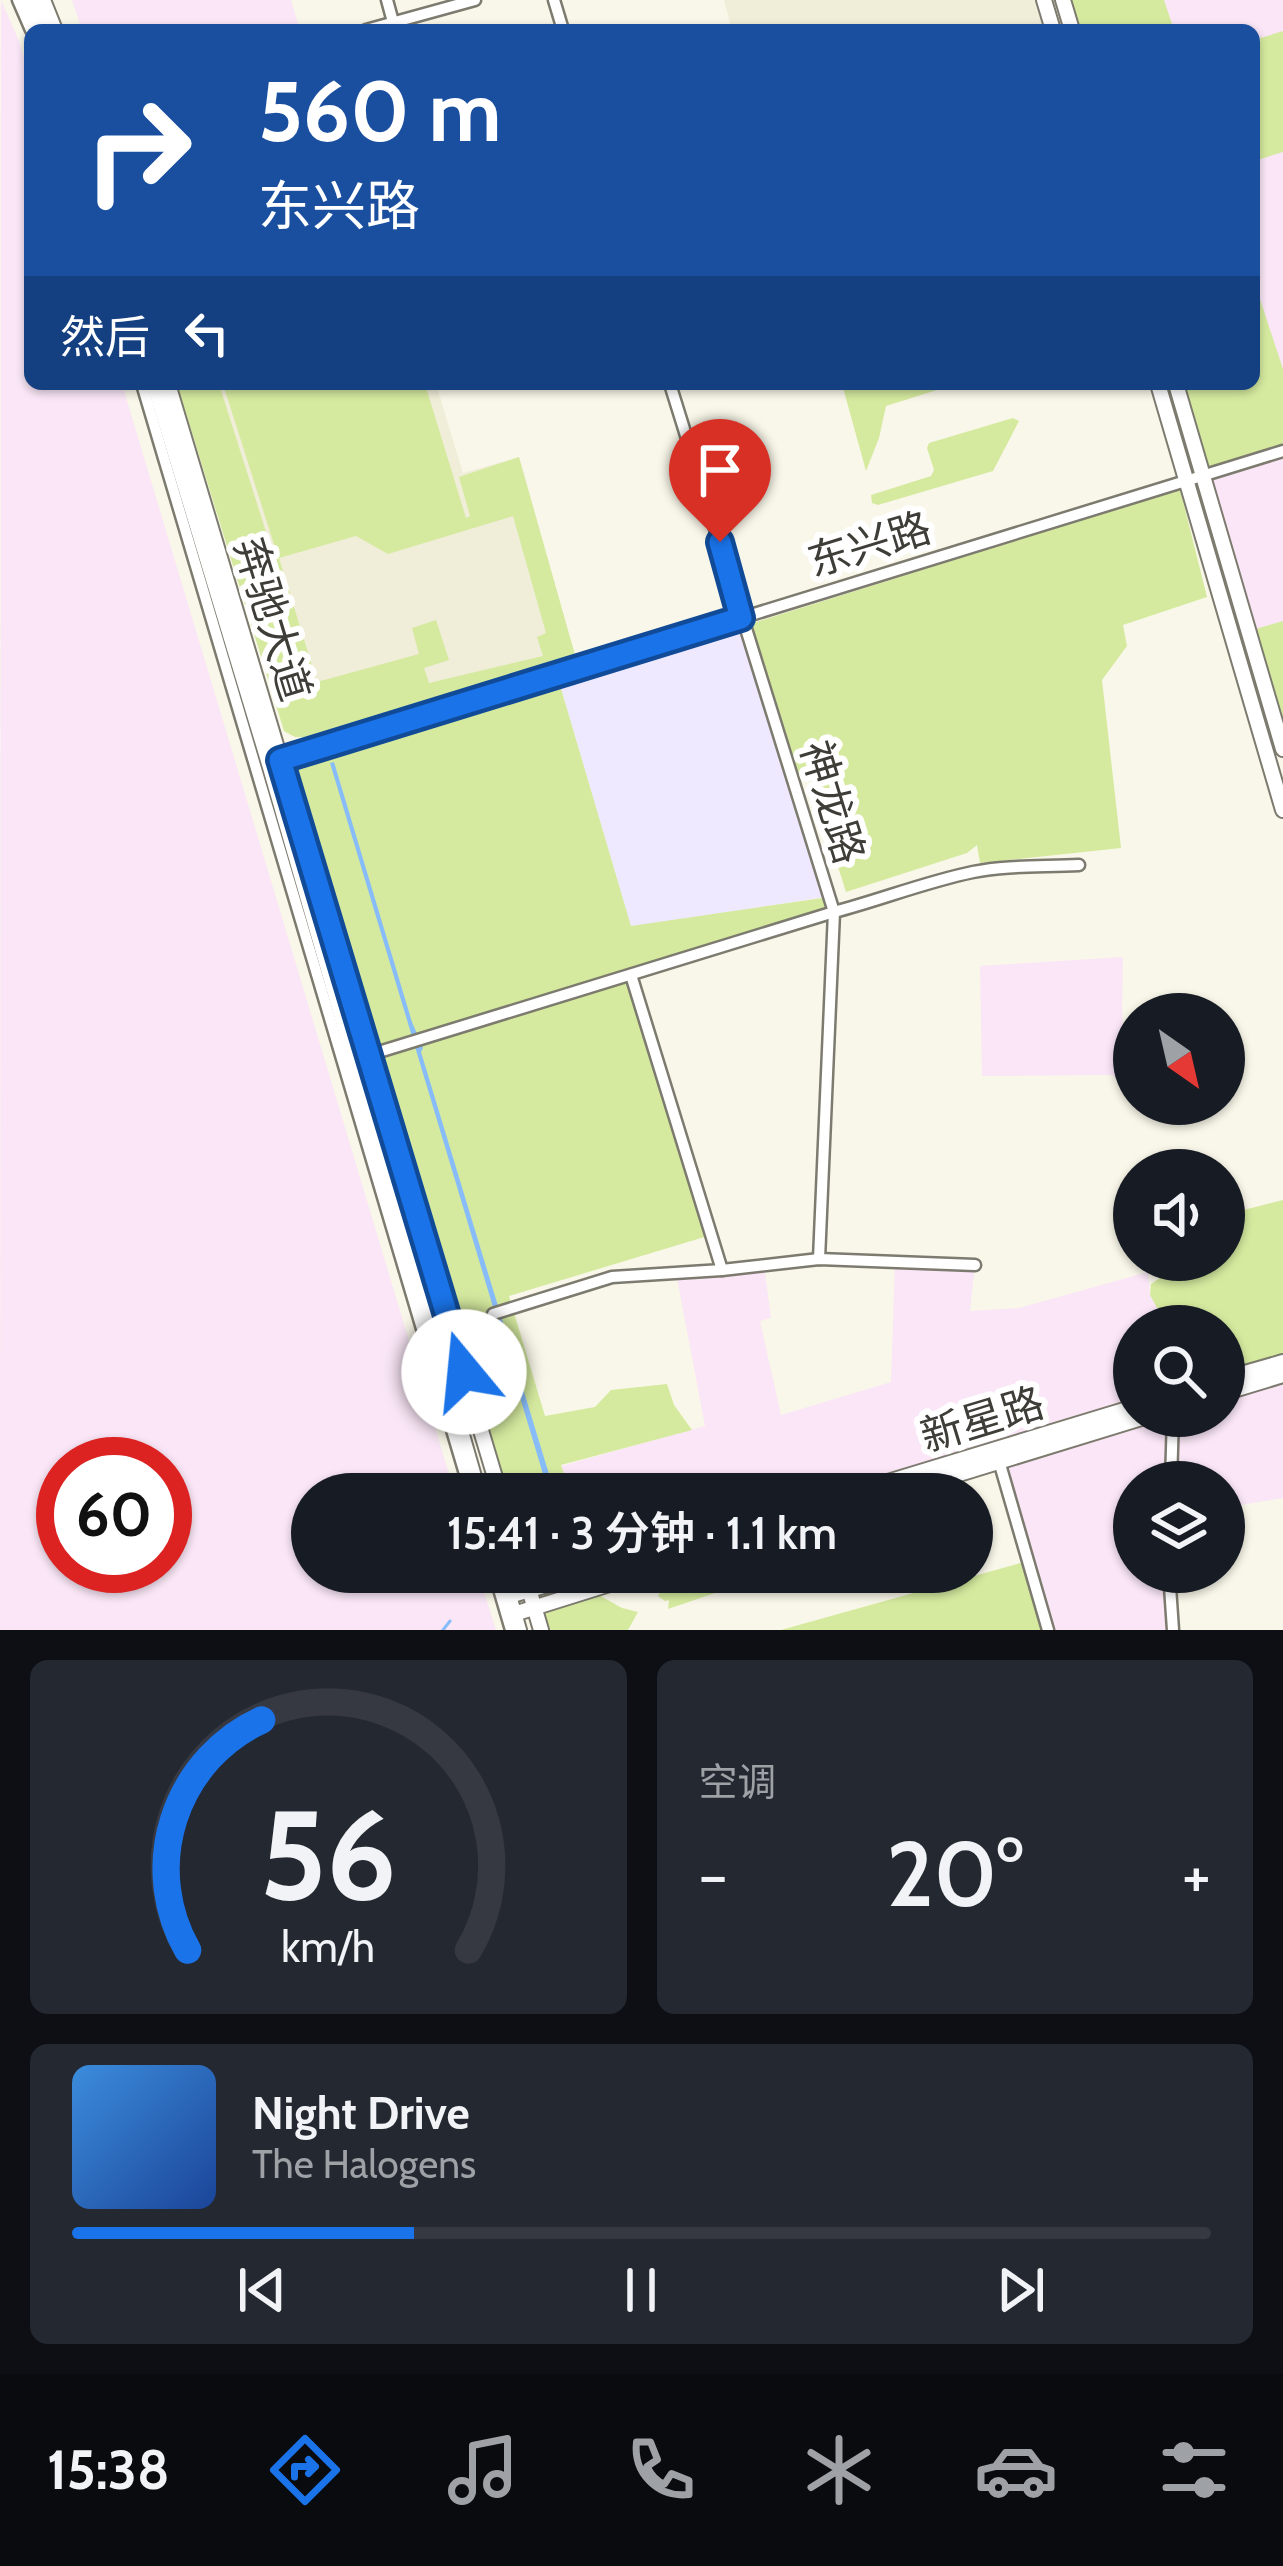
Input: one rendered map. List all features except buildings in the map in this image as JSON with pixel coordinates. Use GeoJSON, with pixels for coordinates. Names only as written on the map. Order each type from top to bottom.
{"type":"FeatureCollection","features":[{"type":"Feature","properties":{"kind":"main road","name":"奔驰大道"},"geometry":{"type":"LineString","coordinates":[[156,390],[237,680],[274,762],[369,1055],[494,1473]]}},
{"type":"Feature","properties":{"kind":"main road","name":"奔驰大道"},"geometry":{"type":"LineString","coordinates":[[170,390],[469,1473]]}},
{"type":"Feature","properties":{"kind":"main road"},"geometry":{"type":"LineString","coordinates":[[1160,390],[1283,810]]}},
{"type":"Feature","properties":{"kind":"main road"},"geometry":{"type":"LineString","coordinates":[[1178,390],[1283,749]]}},
{"type":"Feature","properties":{"kind":"main road"},"geometry":{"type":"LineString","coordinates":[[1245,1373],[1283,1361]]}},
{"type":"Feature","properties":{"kind":"main road"},"geometry":{"type":"LineString","coordinates":[[1245,1387],[1283,1375]]}},
{"type":"Feature","properties":{"kind":"main road","name":"新星路"},"geometry":{"type":"LineString","coordinates":[[917,1473],[1113,1413]]}},
{"type":"Feature","properties":{"kind":"main road","name":"新星路"},"geometry":{"type":"LineString","coordinates":[[961,1473],[1113,1427]]}},
{"type":"Feature","properties":{"kind":"main road"},"geometry":{"type":"LineString","coordinates":[[505,1593],[515,1625],[534,1608],[582,1593]]}},
{"type":"Feature","properties":{"kind":"main road"},"geometry":{"type":"LineString","coordinates":[[530,1593],[541,1630]]}},
{"type":"Feature","properties":{"kind":"street"},"geometry":{"type":"LineString","coordinates":[[387,0],[393,22]]}},
{"type":"Feature","properties":{"kind":"street"},"geometry":{"type":"LineString","coordinates":[[386,24],[475,0]]}},
{"type":"Feature","properties":{"kind":"street"},"geometry":{"type":"LineString","coordinates":[[144,390],[237,680],[469,1473]]}},
{"type":"Feature","properties":{"kind":"street","name":"神龙路"},"geometry":{"type":"LineString","coordinates":[[369,1055],[834,912],[672,390]]}},
{"type":"Feature","properties":{"kind":"street","name":"东兴路"},"geometry":{"type":"LineString","coordinates":[[274,762],[1283,452]]}},
{"type":"Feature","properties":{"kind":"street"},"geometry":{"type":"LineString","coordinates":[[819,1259],[834,912],[977,871],[1079,865]]}},
{"type":"Feature","properties":{"kind":"street"},"geometry":{"type":"LineString","coordinates":[[631,975],[722,1270]]}},
{"type":"Feature","properties":{"kind":"street"},"geometry":{"type":"LineString","coordinates":[[493,1314],[612,1277],[819,1259],[975,1265]]}},
{"type":"Feature","properties":{"kind":"street"},"geometry":{"type":"LineString","coordinates":[[999,1461],[1048,1630]]}},
{"type":"Feature","properties":{"kind":"street"},"geometry":{"type":"LineString","coordinates":[[1170,1593],[1172,1630]]}},
{"type":"Feature","properties":{"kind":"shaded area"},"geometry":{"type":"Polygon","coordinates":[[[1,0],[24,58],[24,390],[124,390],[449,1473],[291,1473],[291,1593],[485,1593],[496,1630],[0,1630],[1,0]]]}},
{"type":"Feature","properties":{"kind":"shaded area"},"geometry":{"type":"Polygon","coordinates":[[[72,0],[291,0],[298,24],[80,24],[72,0]]]}},
{"type":"Feature","properties":{"kind":"shaded area"},"geometry":{"type":"Polygon","coordinates":[[[724,0],[1037,0],[1044,24],[730,24],[724,0]]]}},
{"type":"Feature","properties":{"kind":"shaded area"},"geometry":{"type":"Polygon","coordinates":[[[1063,0],[1283,0],[1283,750],[1178,390],[1260,390],[1260,24],[1070,24],[1063,0]]]}},
{"type":"Feature","properties":{"kind":"shaded area"},"geometry":{"type":"Polygon","coordinates":[[[221,390],[438,390],[463,473],[519,457],[575,655],[328,730],[221,390]]]}},
{"type":"Feature","properties":{"kind":"shaded area"},"geometry":{"type":"Polygon","coordinates":[[[741,618],[825,897],[631,927],[557,675],[741,618]]]}},
{"type":"Feature","properties":{"kind":"shaded area"},"geometry":{"type":"Polygon","coordinates":[[[1123,957],[1122,993],[1113,993],[1113,1076],[982,1076],[980,966],[1123,957]]]}},
{"type":"Feature","properties":{"kind":"shaded area"},"geometry":{"type":"Polygon","coordinates":[[[895,1262],[975,1265],[970,1311],[1019,1308],[1116,1281],[1149,1281],[1150,1295],[1171,1305],[1113,1305],[1113,1413],[917,1473],[564,1473],[561,1466],[705,1426],[676,1273],[764,1265],[771,1318],[760,1321],[781,1415],[891,1382],[895,1262]]]}},
{"type":"Feature","properties":{"kind":"shaded area"},"geometry":{"type":"Polygon","coordinates":[[[1283,1375],[1283,1498],[1245,1504],[1245,1461],[1113,1461],[1113,1593],[1170,1593],[1173,1630],[1048,1630],[999,1461],[1113,1427],[1113,1437],[1245,1437],[1245,1387],[1283,1375]]]}},
{"type":"Feature","properties":{"kind":"green space"},"geometry":{"type":"Polygon","coordinates":[[[1063,0],[1164,0],[1172,24],[1070,24],[1063,0]]]}},
{"type":"Feature","properties":{"kind":"green space"},"geometry":{"type":"Polygon","coordinates":[[[1283,31],[1283,152],[1260,159],[1260,38],[1283,31]]]}},
{"type":"Feature","properties":{"kind":"green space"},"geometry":{"type":"Polygon","coordinates":[[[1260,299],[1283,369],[1283,451],[1203,476],[1178,390],[1260,390],[1260,299]]]}},
{"type":"Feature","properties":{"kind":"green space"},"geometry":{"type":"Polygon","coordinates":[[[179,390],[221,390],[275,560],[278,557],[225,390],[427,390],[466,518],[470,516],[459,477],[519,457],[575,655],[295,737],[284,731],[179,390]],[[513,516],[388,554],[356,536],[279,558],[317,682],[419,654],[412,628],[436,620],[449,660],[424,668],[429,683],[543,656],[537,637],[546,633],[513,516]]]}},
{"type":"Feature","properties":{"kind":"green space"},"geometry":{"type":"Polygon","coordinates":[[[844,390],[937,390],[886,406],[866,471],[844,390]]]}},
{"type":"Feature","properties":{"kind":"green space"},"geometry":{"type":"Polygon","coordinates":[[[1013,418],[1019,421],[993,471],[872,503],[871,495],[931,476],[929,443],[1013,418]]]}},
{"type":"Feature","properties":{"kind":"green space"},"geometry":{"type":"Polygon","coordinates":[[[1180,489],[1207,597],[1123,625],[1127,646],[1102,680],[1121,848],[980,863],[977,845],[967,853],[846,892],[809,775],[800,777],[750,624],[1180,489]]]}},
{"type":"Feature","properties":{"kind":"green space"},"geometry":{"type":"Polygon","coordinates":[[[1283,621],[1283,726],[1248,631],[1283,621]]]}},
{"type":"Feature","properties":{"kind":"green space"},"geometry":{"type":"Polygon","coordinates":[[[557,675],[631,926],[829,897],[834,912],[631,975],[711,1235],[509,1296],[545,1416],[595,1407],[611,1390],[667,1384],[674,1405],[692,1430],[561,1465],[564,1473],[494,1473],[280,760],[557,675]]]}},
{"type":"Feature","properties":{"kind":"green space"},"geometry":{"type":"Polygon","coordinates":[[[1283,1200],[1283,1362],[1245,1373],[1245,1305],[1155,1305],[1150,1295],[1156,1281],[1245,1281],[1245,1210],[1283,1200]]]}},
{"type":"Feature","properties":{"kind":"green space"},"geometry":{"type":"Polygon","coordinates":[[[1028,1561],[1048,1630],[781,1630],[913,1593],[993,1593],[993,1571],[1028,1561]]]}},
{"type":"Feature","properties":{"kind":"green space"},"geometry":{"type":"Polygon","coordinates":[[[595,1593],[638,1612],[628,1630],[541,1630],[534,1608],[595,1593]]]}},
{"type":"Feature","properties":{"kind":"green space"},"geometry":{"type":"Polygon","coordinates":[[[715,1593],[668,1609],[669,1600],[658,1596],[715,1593]]]}},
{"type":"Feature","properties":{"kind":"water"},"geometry":{"type":"Polygon","coordinates":[[[334,762],[423,1048],[549,1473],[543,1473],[330,763],[334,762]]]}},
{"type":"Feature","properties":{"kind":"waterway"},"geometry":{"type":"LineString","coordinates":[[443,1630],[450,1621]]}},
{"type":"Feature","properties":{"kind":"route"},"geometry":{"type":"LineString","coordinates":[[464,1372],[280,760],[741,618],[720,542]]}}]}
